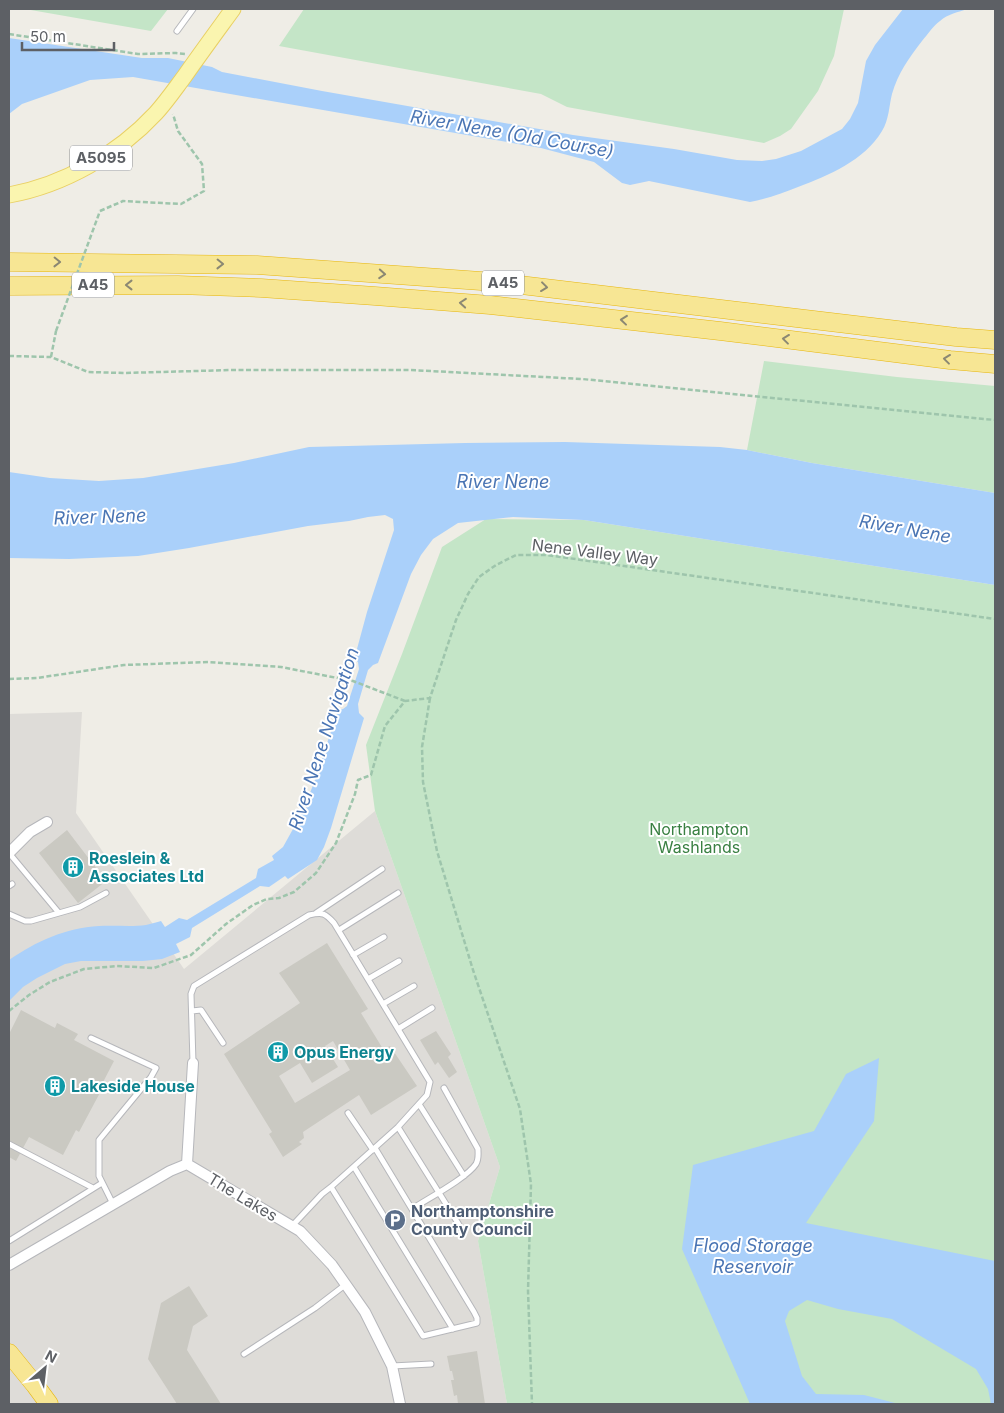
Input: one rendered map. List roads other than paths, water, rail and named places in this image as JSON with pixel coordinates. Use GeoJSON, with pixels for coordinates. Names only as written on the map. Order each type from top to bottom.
{"type":"FeatureCollection","features":[{"type":"Feature","properties":{"kind":"highway","name":"A45"},"geometry":{"type":"LineString","coordinates":[[9,262],[257,265],[495,282],[956,337],[995,340]]}},
{"type":"Feature","properties":{"kind":"highway","name":"A45"},"geometry":{"type":"LineString","coordinates":[[9,286],[178,285],[384,296],[490,305],[995,364]]}},
{"type":"Feature","properties":{"kind":"highway"},"geometry":{"type":"LineString","coordinates":[[9,1353],[49,1404]]}},
{"type":"Feature","properties":{"kind":"main road","name":"A5095"},"geometry":{"type":"LineString","coordinates":[[9,196],[52,183],[87,167],[128,139],[157,112],[233,9]]}},
{"type":"Feature","properties":{"kind":"street"},"geometry":{"type":"LineString","coordinates":[[9,853],[30,832],[47,822]]}},
{"type":"Feature","properties":{"kind":"street"},"geometry":{"type":"LineString","coordinates":[[9,1265],[170,1171],[187,1164],[194,1063]]}},
{"type":"Feature","properties":{"kind":"street","name":"The Lakes"},"geometry":{"type":"LineString","coordinates":[[187,1164],[300,1231],[332,1265],[365,1312],[392,1366],[400,1404]]}},
{"type":"Feature","properties":{"kind":"lane"},"geometry":{"type":"LineString","coordinates":[[177,32],[194,9]]}},
{"type":"Feature","properties":{"kind":"lane"},"geometry":{"type":"LineString","coordinates":[[9,853],[59,913]]}},
{"type":"Feature","properties":{"kind":"lane"},"geometry":{"type":"LineString","coordinates":[[314,914],[382,869]]}},
{"type":"Feature","properties":{"kind":"lane"},"geometry":{"type":"LineString","coordinates":[[9,914],[25,921],[31,921],[80,907],[106,893]]}},
{"type":"Feature","properties":{"kind":"lane"},"geometry":{"type":"LineString","coordinates":[[339,930],[398,893]]}},
{"type":"Feature","properties":{"kind":"lane"},"geometry":{"type":"LineString","coordinates":[[194,1063],[191,994],[194,986],[309,915],[319,913],[326,915],[339,930],[430,1082],[428,1095],[398,1127],[322,1194],[292,1226]]}},
{"type":"Feature","properties":{"kind":"lane"},"geometry":{"type":"LineString","coordinates":[[353,955],[384,936]]}},
{"type":"Feature","properties":{"kind":"lane"},"geometry":{"type":"LineString","coordinates":[[368,979],[399,961]]}},
{"type":"Feature","properties":{"kind":"lane"},"geometry":{"type":"LineString","coordinates":[[383,1004],[414,986]]}},
{"type":"Feature","properties":{"kind":"lane"},"geometry":{"type":"LineString","coordinates":[[398,1029],[432,1008]]}},
{"type":"Feature","properties":{"kind":"lane"},"geometry":{"type":"LineString","coordinates":[[192,1011],[201,1010],[222,1043]]}},
{"type":"Feature","properties":{"kind":"lane"},"geometry":{"type":"LineString","coordinates":[[91,1038],[156,1068],[151,1077],[99,1140],[99,1176],[113,1204]]}},
{"type":"Feature","properties":{"kind":"lane"},"geometry":{"type":"LineString","coordinates":[[412,1209],[464,1176],[476,1164],[478,1158],[478,1149],[444,1088]]}},
{"type":"Feature","properties":{"kind":"lane"},"geometry":{"type":"LineString","coordinates":[[419,1104],[464,1176]]}},
{"type":"Feature","properties":{"kind":"lane"},"geometry":{"type":"LineString","coordinates":[[332,1187],[423,1336],[477,1323],[477,1318],[412,1209],[374,1149],[348,1113]]}},
{"type":"Feature","properties":{"kind":"lane"},"geometry":{"type":"LineString","coordinates":[[398,1127],[461,1228]]}},
{"type":"Feature","properties":{"kind":"lane"},"geometry":{"type":"LineString","coordinates":[[9,1144],[93,1188]]}},
{"type":"Feature","properties":{"kind":"lane"},"geometry":{"type":"LineString","coordinates":[[354,1167],[453,1329]]}},
{"type":"Feature","properties":{"kind":"lane"},"geometry":{"type":"LineString","coordinates":[[9,1241],[102,1183]]}},
{"type":"Feature","properties":{"kind":"lane"},"geometry":{"type":"LineString","coordinates":[[244,1354],[315,1308],[345,1285]]}},
{"type":"Feature","properties":{"kind":"lane"},"geometry":{"type":"LineString","coordinates":[[392,1366],[431,1364]]}},
{"type":"Feature","properties":{"kind":"water","name":"River Nene (Old Course)"},"geometry":{"type":"Polygon","coordinates":[[[903,9],[968,9],[950,15],[937,23],[913,53],[894,86],[884,127],[866,151],[845,166],[822,177],[774,196],[750,202],[649,181],[630,185],[622,183],[594,162],[541,148],[133,77],[90,80],[22,104],[9,114],[9,38],[142,58],[168,58],[212,67],[222,72],[573,135],[737,160],[762,161],[776,159],[801,151],[842,129],[850,119],[858,103],[866,61],[875,45],[903,9]]]}},
{"type":"Feature","properties":{"kind":"water","name":"River Nene"},"geometry":{"type":"Polygon","coordinates":[[[565,442],[720,447],[747,450],[812,463],[995,493],[995,585],[584,520],[513,517],[458,523],[433,539],[421,555],[411,574],[378,663],[368,670],[358,704],[359,713],[364,718],[331,828],[317,860],[288,879],[285,876],[269,887],[260,886],[192,928],[190,937],[176,944],[180,952],[162,959],[143,961],[81,961],[65,964],[23,987],[9,1001],[9,960],[41,941],[75,929],[87,927],[140,926],[161,921],[165,927],[179,918],[187,920],[256,878],[258,869],[274,860],[272,856],[283,847],[303,811],[338,710],[347,706],[359,669],[358,662],[354,660],[367,612],[394,530],[393,519],[385,515],[308,526],[138,556],[69,559],[9,558],[9,472],[50,478],[99,481],[143,478],[234,463],[309,447],[565,442]]]}},
{"type":"Feature","properties":{"kind":"water","name":"Flood Storage Reservoir"},"geometry":{"type":"Polygon","coordinates":[[[879,1058],[874,1121],[806,1223],[995,1261],[995,1404],[991,1404],[988,1389],[976,1369],[892,1319],[838,1309],[807,1300],[789,1311],[785,1321],[802,1376],[816,1394],[864,1395],[899,1404],[750,1404],[682,1249],[693,1165],[814,1131],[846,1074],[879,1058]]]}},
{"type":"Feature","properties":{"kind":"place","name":"Roeslein & Associates Ltd"},"geometry":{"type":"Point","coordinates":[73,867]}},
{"type":"Feature","properties":{"kind":"place","name":"Opus Energy"},"geometry":{"type":"Point","coordinates":[278,1052]}},
{"type":"Feature","properties":{"kind":"place","name":"Lakeside House"},"geometry":{"type":"Point","coordinates":[55,1086]}},
{"type":"Feature","properties":{"kind":"place","name":"Northamptonshire County Council"},"geometry":{"type":"Point","coordinates":[395,1220]}},
{"type":"Feature","properties":{"kind":"water label","name":"River Nene Navigation"},"geometry":{"type":"Point","coordinates":[324,739]}},
{"type":"Feature","properties":{"kind":"park label","name":"Northampton Washlands"},"geometry":{"type":"Point","coordinates":[699,838]}}]}
